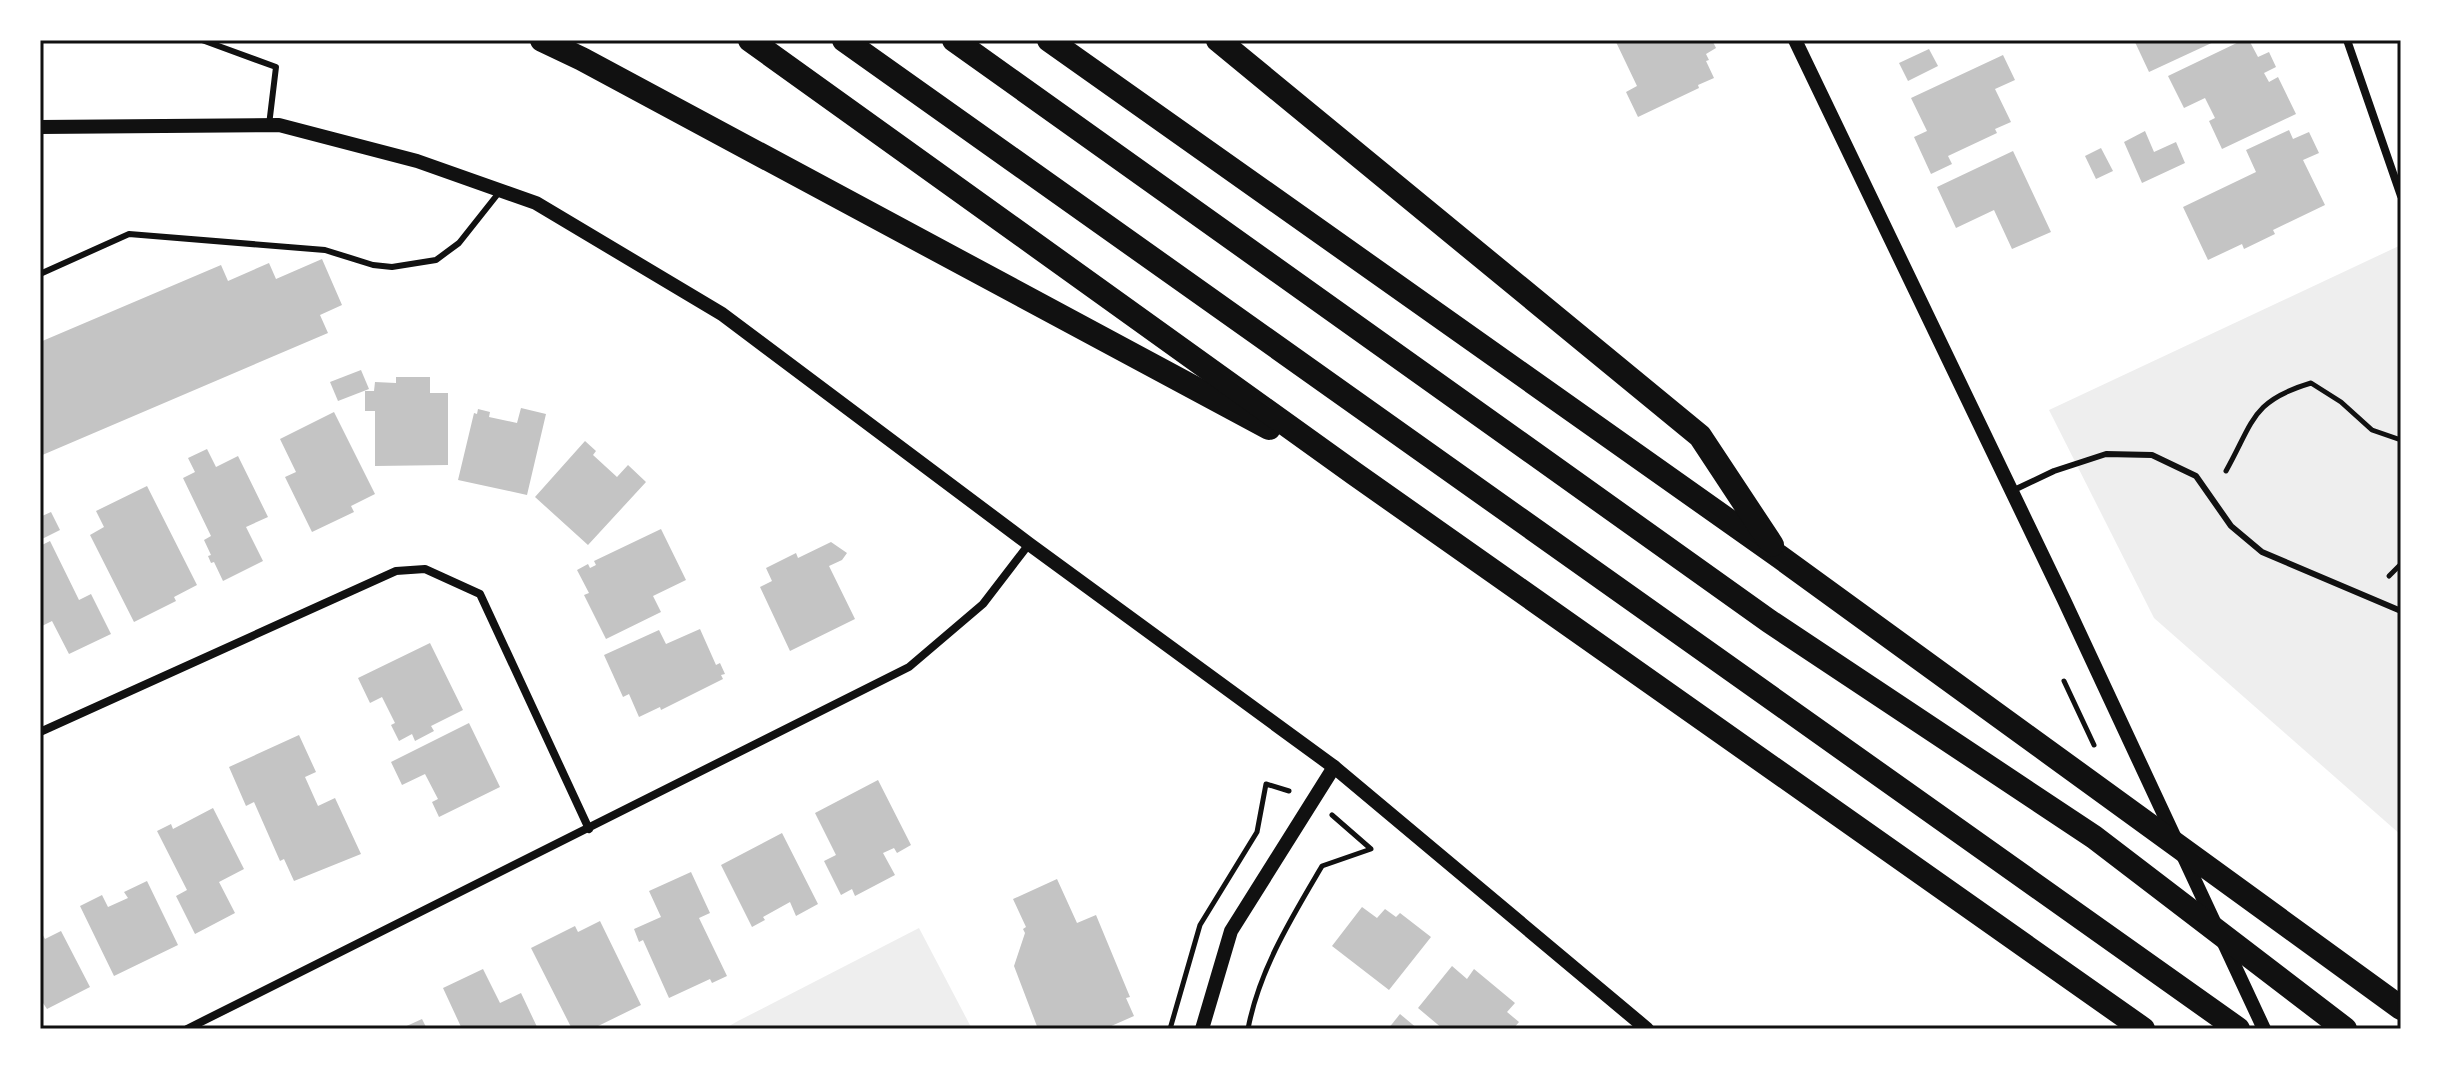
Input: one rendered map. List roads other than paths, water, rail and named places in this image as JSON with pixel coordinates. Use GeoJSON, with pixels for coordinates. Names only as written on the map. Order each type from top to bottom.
{"type":"FeatureCollection","features":[{"type":"Feature","properties":{"kind":"highway"},"geometry":{"type":"LineString","coordinates":[[542,40],[1355,474]]}},
{"type":"Feature","properties":{"kind":"highway"},"geometry":{"type":"LineString","coordinates":[[750,40],[1355,474],[2143,1029]]}},
{"type":"Feature","properties":{"kind":"highway"},"geometry":{"type":"LineString","coordinates":[[844,40],[2238,1029]]}},
{"type":"Feature","properties":{"kind":"highway"},"geometry":{"type":"LineString","coordinates":[[954,40],[1769,621],[2094,837],[2345,1029]]}},
{"type":"Feature","properties":{"kind":"highway"},"geometry":{"type":"LineString","coordinates":[[1049,40],[1780,557],[2401,1008]]}},
{"type":"Feature","properties":{"kind":"highway"},"geometry":{"type":"LineString","coordinates":[[1218,40],[1700,436],[1780,557]]}},
{"type":"Feature","properties":{"kind":"street"},"geometry":{"type":"LineString","coordinates":[[1795,40],[2064,600],[2264,1029]]}},
{"type":"Feature","properties":{"kind":"street"},"geometry":{"type":"LineString","coordinates":[[2347,40],[2401,196]]}},
{"type":"Feature","properties":{"kind":"street"},"geometry":{"type":"LineString","coordinates":[[40,127],[279,125],[417,161],[536,203],[722,314],[1334,767],[1647,1029]]}},
{"type":"Feature","properties":{"kind":"street"},"geometry":{"type":"LineString","coordinates":[[187,1029],[909,667],[983,604],[1029,544]]}},
{"type":"Feature","properties":{"kind":"street"},"geometry":{"type":"LineString","coordinates":[[40,732],[396,571],[425,569],[480,594],[589,829]]}},
{"type":"Feature","properties":{"kind":"street"},"geometry":{"type":"LineString","coordinates":[[1202,1029],[1231,931],[1334,767]]}},
{"type":"Feature","properties":{"kind":"lane"},"geometry":{"type":"LineString","coordinates":[[202,40],[276,67],[269,125]]}},
{"type":"Feature","properties":{"kind":"lane"},"geometry":{"type":"LineString","coordinates":[[40,274],[129,234],[325,250],[373,265],[392,267],[436,260],[459,243],[501,190]]}},
{"type":"Feature","properties":{"kind":"lane"},"geometry":{"type":"LineString","coordinates":[[2011,492],[2054,471],[2106,454],[2152,455],[2196,476],[2231,526],[2262,552],[2401,611]]}}]}
